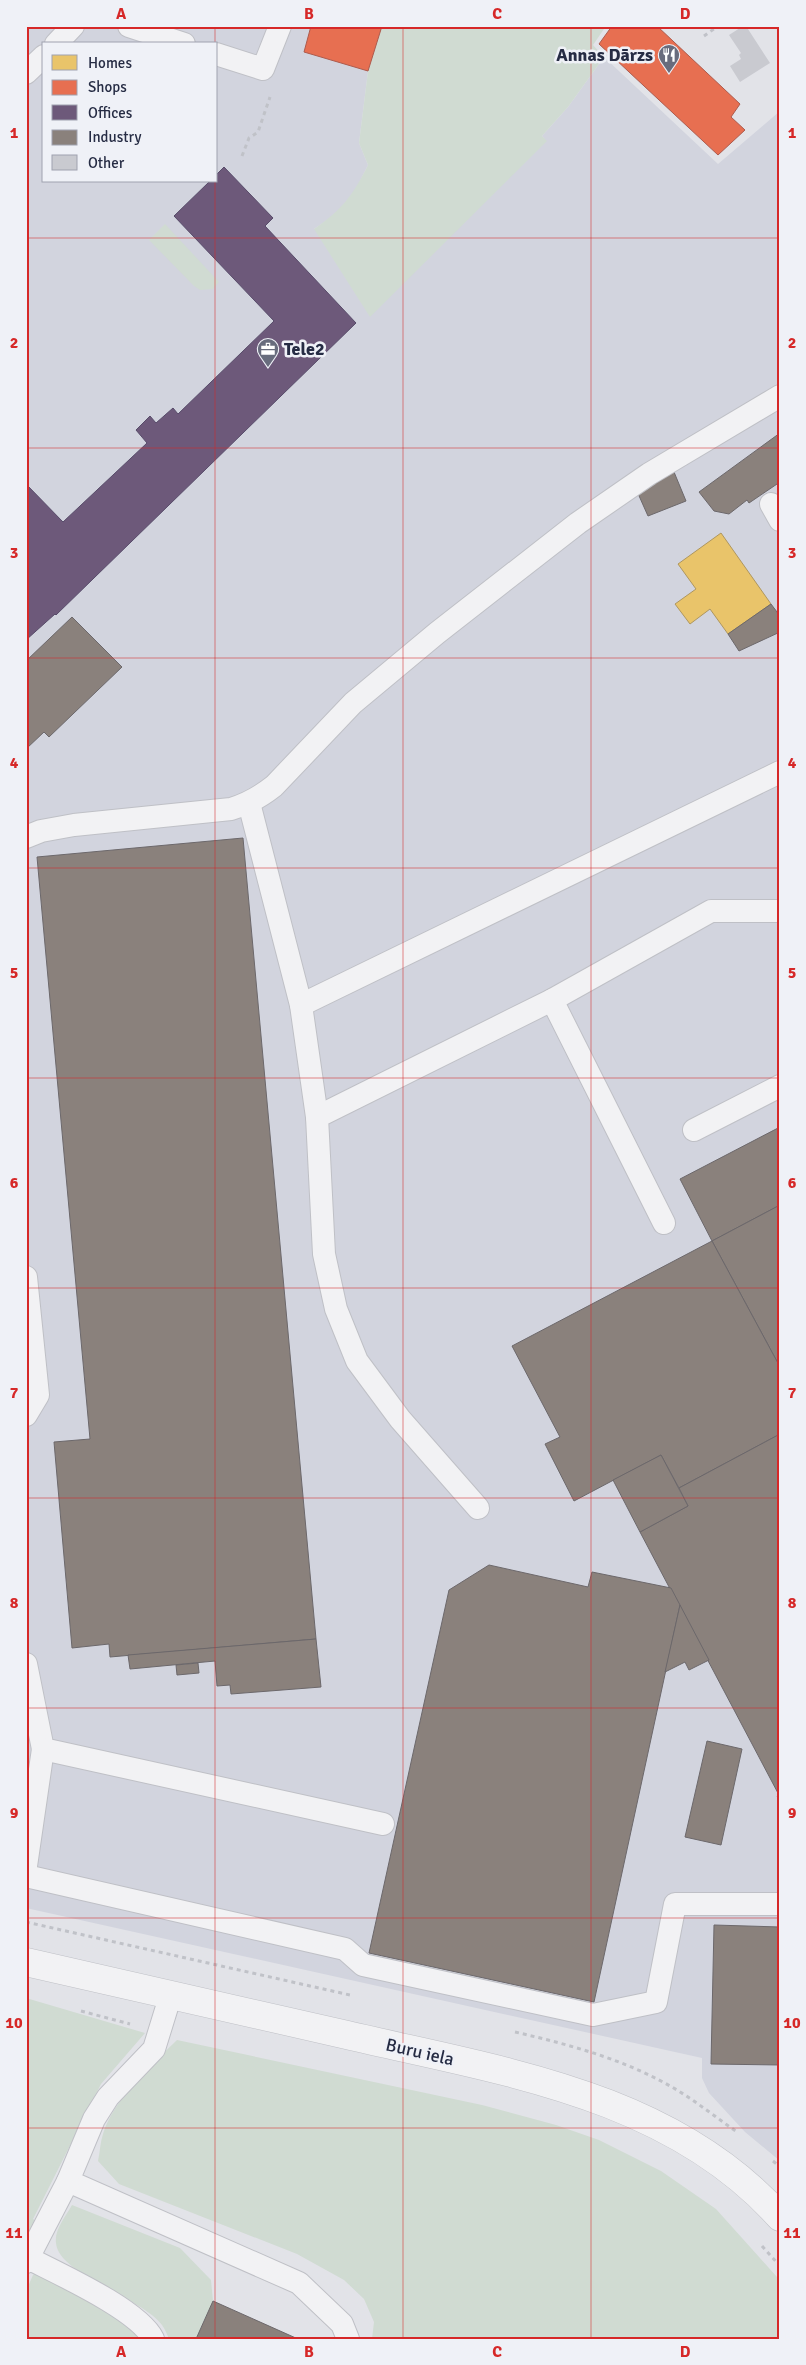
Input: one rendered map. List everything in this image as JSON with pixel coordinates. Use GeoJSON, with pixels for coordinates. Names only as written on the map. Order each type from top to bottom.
{"type":"FeatureCollection","features":[{"type":"Feature","properties":{"kind":"street","name":"Buru iela"},"geometry":{"type":"LineString","coordinates":[[26,1962],[536,2079],[620,2108],[686,2140],[747,2185],[780,2217]]}},
{"type":"Feature","properties":{"kind":"lane"},"geometry":{"type":"LineString","coordinates":[[58,42],[73,26]]}},
{"type":"Feature","properties":{"kind":"lane"},"geometry":{"type":"LineString","coordinates":[[129,26],[178,42]]}},
{"type":"Feature","properties":{"kind":"lane"},"geometry":{"type":"LineString","coordinates":[[218,55],[263,69],[280,26]]}},
{"type":"Feature","properties":{"kind":"lane"},"geometry":{"type":"LineString","coordinates":[[26,73],[42,58]]}},
{"type":"Feature","properties":{"kind":"lane"},"geometry":{"type":"LineString","coordinates":[[26,837],[74,825],[211,812],[250,803],[274,786],[353,703],[437,633],[578,523],[649,474],[780,396]]}},
{"type":"Feature","properties":{"kind":"lane"},"geometry":{"type":"LineString","coordinates":[[301,1005],[780,772]]}},
{"type":"Feature","properties":{"kind":"lane"},"geometry":{"type":"LineString","coordinates":[[250,803],[301,1005],[318,1117],[324,1254],[336,1309],[357,1361],[400,1419],[478,1508]]}},
{"type":"Feature","properties":{"kind":"lane"},"geometry":{"type":"LineString","coordinates":[[318,1117],[552,1000],[711,911],[780,911]]}},
{"type":"Feature","properties":{"kind":"lane"},"geometry":{"type":"LineString","coordinates":[[552,1000],[664,1223]]}},
{"type":"Feature","properties":{"kind":"lane"},"geometry":{"type":"LineString","coordinates":[[694,1130],[780,1086]]}},
{"type":"Feature","properties":{"kind":"lane"},"geometry":{"type":"LineString","coordinates":[[26,1277],[38,1395],[26,1415]]}},
{"type":"Feature","properties":{"kind":"lane"},"geometry":{"type":"LineString","coordinates":[[26,1664],[43,1749],[26,1866]]}},
{"type":"Feature","properties":{"kind":"lane"},"geometry":{"type":"LineString","coordinates":[[43,1749],[383,1824]]}},
{"type":"Feature","properties":{"kind":"lane"},"geometry":{"type":"LineString","coordinates":[[26,1876],[345,1949],[363,1965],[593,2015],[656,2002],[676,1904],[780,1904]]}},
{"type":"Feature","properties":{"kind":"lane"},"geometry":{"type":"LineString","coordinates":[[154,2339],[150,2332],[134,2318],[27,2260],[68,2181],[94,2119],[108,2097],[154,2050],[171,1994]]}},
{"type":"Feature","properties":{"kind":"lane"},"geometry":{"type":"LineString","coordinates":[[68,2181],[299,2284],[342,2324],[348,2339]]}},
{"type":"Feature","properties":{"kind":"path"},"geometry":{"type":"LineString","coordinates":[[704,36],[718,26]]}},
{"type":"Feature","properties":{"kind":"path"},"geometry":{"type":"LineString","coordinates":[[242,156],[250,138],[258,132],[270,98],[263,69]]}},
{"type":"Feature","properties":{"kind":"path"},"geometry":{"type":"LineString","coordinates":[[76,2009],[98,2017],[141,2027],[161,2027]]}},
{"type":"Feature","properties":{"kind":"path"},"geometry":{"type":"LineString","coordinates":[[759,2244],[780,2266]]}},
{"type":"Feature","properties":{"kind":"shaded area"},"geometry":{"type":"Polygon","coordinates":[[[26,26],[382,26],[368,71],[359,143],[368,165],[354,193],[336,214],[314,229],[498,188],[546,141],[542,136],[568,107],[604,57],[718,164],[780,111],[780,2161],[745,2132],[709,2093],[702,2078],[702,2058],[26,1908],[26,26]]]}},
{"type":"Feature","properties":{"kind":"shaded area"},"geometry":{"type":"Polygon","coordinates":[[[382,26],[606,26],[593,45],[604,57],[568,107],[542,136],[547,141],[370,317],[314,229],[346,201],[368,165],[359,143],[368,71],[382,26]]]}},
{"type":"Feature","properties":{"kind":"shaded area"},"geometry":{"type":"Polygon","coordinates":[[[165,224],[219,282],[213,289],[200,290],[194,286],[149,240],[165,224]]]}},
{"type":"Feature","properties":{"kind":"shaded area"},"geometry":{"type":"Polygon","coordinates":[[[26,1998],[145,2033],[101,2084],[33,2219],[36,2221],[26,2238],[26,1998]]]}},
{"type":"Feature","properties":{"kind":"shaded area"},"geometry":{"type":"Polygon","coordinates":[[[177,2040],[482,2105],[556,2125],[599,2140],[661,2171],[716,2209],[780,2280],[780,2339],[372,2339],[374,2322],[364,2299],[344,2280],[297,2254],[119,2184],[98,2161],[103,2134],[115,2108],[134,2083],[177,2040]]]}},
{"type":"Feature","properties":{"kind":"shaded area"},"geometry":{"type":"Polygon","coordinates":[[[72,2205],[180,2248],[211,2280],[213,2301],[196,2339],[169,2339],[162,2325],[152,2315],[85,2275],[60,2254],[56,2243],[57,2233],[72,2205]]]}},
{"type":"Feature","properties":{"kind":"shaded area"},"geometry":{"type":"Polygon","coordinates":[[[45,2269],[149,2339],[26,2339],[26,2291],[33,2275],[45,2269]]]}},
{"type":"Feature","properties":{"kind":"building: Homes"},"geometry":{"type":"Polygon","coordinates":[[[721,533],[771,604],[728,634],[710,609],[690,624],[675,604],[696,589],[678,564],[721,533]]]}},
{"type":"Feature","properties":{"kind":"building: Shops"},"geometry":{"type":"Polygon","coordinates":[[[311,26],[382,26],[368,71],[304,52],[311,26]]]}},
{"type":"Feature","properties":{"kind":"building: Shops","name":"Annas Dārzs"},"geometry":{"type":"Polygon","coordinates":[[[612,26],[657,26],[740,104],[731,117],[745,130],[718,155],[599,44],[612,26]]]}},
{"type":"Feature","properties":{"kind":"building: Offices","name":"Tele2"},"geometry":{"type":"Polygon","coordinates":[[[224,167],[273,218],[265,226],[356,323],[56,615],[26,640],[26,484],[63,522],[147,443],[136,430],[150,416],[156,423],[173,408],[178,414],[274,321],[174,216],[209,182],[218,182],[218,173],[224,167]]]}},
{"type":"Feature","properties":{"kind":"building: Industry"},"geometry":{"type":"Polygon","coordinates":[[[780,433],[780,482],[749,503],[747,500],[729,514],[714,511],[699,492],[780,433]]]}},
{"type":"Feature","properties":{"kind":"building: Industry"},"geometry":{"type":"Polygon","coordinates":[[[674,472],[686,501],[648,516],[636,489],[674,472]]]}},
{"type":"Feature","properties":{"kind":"building: Industry"},"geometry":{"type":"Polygon","coordinates":[[[771,604],[780,616],[780,632],[739,651],[728,634],[771,604]]]}},
{"type":"Feature","properties":{"kind":"building: Industry"},"geometry":{"type":"Polygon","coordinates":[[[72,617],[122,667],[49,737],[44,732],[26,749],[26,661],[72,617]]]}},
{"type":"Feature","properties":{"kind":"building: Industry"},"geometry":{"type":"Polygon","coordinates":[[[243,838],[316,1639],[110,1657],[109,1644],[72,1648],[54,1442],[90,1439],[37,857],[243,838]]]}},
{"type":"Feature","properties":{"kind":"building: Industry"},"geometry":{"type":"Polygon","coordinates":[[[780,1127],[780,1205],[712,1241],[680,1179],[780,1127]]]}},
{"type":"Feature","properties":{"kind":"building: Industry"},"geometry":{"type":"Polygon","coordinates":[[[780,1205],[780,1367],[712,1241],[780,1205]]]}},
{"type":"Feature","properties":{"kind":"building: Industry"},"geometry":{"type":"Polygon","coordinates":[[[712,1241],[780,1367],[780,1434],[679,1488],[661,1455],[574,1501],[545,1444],[560,1437],[512,1346],[712,1241]]]}},
{"type":"Feature","properties":{"kind":"building: Industry"},"geometry":{"type":"Polygon","coordinates":[[[780,1434],[780,1800],[640,1532],[688,1506],[679,1488],[780,1434]]]}},
{"type":"Feature","properties":{"kind":"building: Industry"},"geometry":{"type":"Polygon","coordinates":[[[661,1455],[688,1506],[640,1532],[613,1480],[661,1455]]]}},
{"type":"Feature","properties":{"kind":"building: Industry"},"geometry":{"type":"Polygon","coordinates":[[[489,1565],[588,1587],[592,1572],[671,1588],[680,1605],[594,2002],[369,1953],[449,1590],[489,1565]]]}},
{"type":"Feature","properties":{"kind":"building: Industry"},"geometry":{"type":"Polygon","coordinates":[[[680,1605],[709,1660],[689,1670],[685,1662],[665,1672],[680,1605]]]}},
{"type":"Feature","properties":{"kind":"building: Industry"},"geometry":{"type":"Polygon","coordinates":[[[316,1639],[321,1687],[231,1694],[230,1685],[217,1686],[215,1661],[130,1669],[128,1655],[316,1639]]]}},
{"type":"Feature","properties":{"kind":"building: Industry"},"geometry":{"type":"Polygon","coordinates":[[[198,1663],[199,1673],[177,1675],[176,1665],[198,1663]]]}},
{"type":"Feature","properties":{"kind":"building: Industry"},"geometry":{"type":"Polygon","coordinates":[[[707,1741],[742,1749],[721,1845],[685,1837],[707,1741]]]}},
{"type":"Feature","properties":{"kind":"building: Industry"},"geometry":{"type":"Polygon","coordinates":[[[714,1925],[780,1927],[780,2065],[711,2064],[714,1925]]]}},
{"type":"Feature","properties":{"kind":"building: Industry"},"geometry":{"type":"Polygon","coordinates":[[[213,2301],[298,2339],[196,2339],[213,2301]]]}},
{"type":"Feature","properties":{"kind":"building: Other"},"geometry":{"type":"Polygon","coordinates":[[[746,26],[770,63],[740,82],[730,66],[741,59],[739,55],[741,53],[729,35],[746,26]]]}},
{"type":"Feature","properties":{"kind":"place","name":"Annas Dārzs"},"geometry":{"type":"Point","coordinates":[669,74]}},
{"type":"Feature","properties":{"kind":"place","name":"Tele2"},"geometry":{"type":"Point","coordinates":[268,368]}}]}
